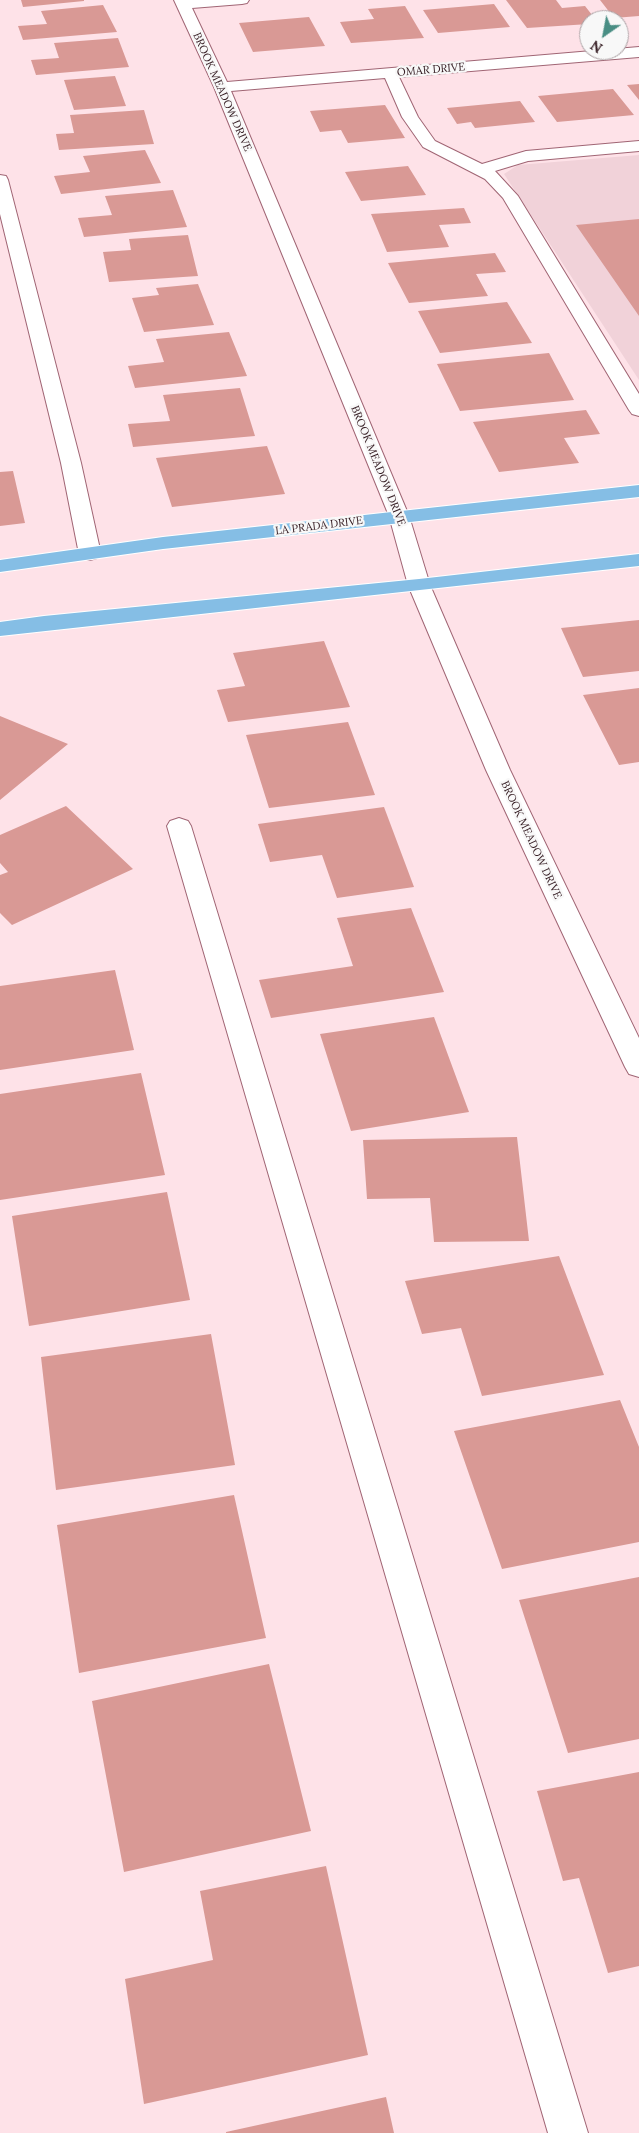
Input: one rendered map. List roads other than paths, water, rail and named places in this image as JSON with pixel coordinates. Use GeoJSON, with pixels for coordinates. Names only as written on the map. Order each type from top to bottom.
{"type":"FeatureCollection","features":[{"type":"Feature","properties":{"kind":"main road","name":"LA PRADA DRIVE"},"geometry":{"type":"LineString","coordinates":[[0,566],[163,543],[639,491]]}},
{"type":"Feature","properties":{"kind":"main road"},"geometry":{"type":"LineString","coordinates":[[0,629],[44,622],[419,585],[639,560]]}},
{"type":"Feature","properties":{"kind":"street"},"geometry":{"type":"LineString","coordinates":[[182,2],[242,0]]}},
{"type":"Feature","properties":{"kind":"street","name":"BROOK MEADOW DRIVE"},"geometry":{"type":"LineString","coordinates":[[182,2],[222,87],[399,516],[419,585],[498,770],[639,1066]]}},
{"type":"Feature","properties":{"kind":"street","name":"OMAR DRIVE"},"geometry":{"type":"LineString","coordinates":[[222,87],[639,52]]}},
{"type":"Feature","properties":{"kind":"street"},"geometry":{"type":"LineString","coordinates":[[390,73],[410,117],[429,144],[491,175],[510,196],[639,410]]}},
{"type":"Feature","properties":{"kind":"street"},"geometry":{"type":"LineString","coordinates":[[481,170],[526,156],[639,146]]}},
{"type":"Feature","properties":{"kind":"street"},"geometry":{"type":"LineString","coordinates":[[0,180],[71,463],[90,554]]}},
{"type":"Feature","properties":{"kind":"street"},"geometry":{"type":"LineString","coordinates":[[178,826],[568,2133]]}}]}
